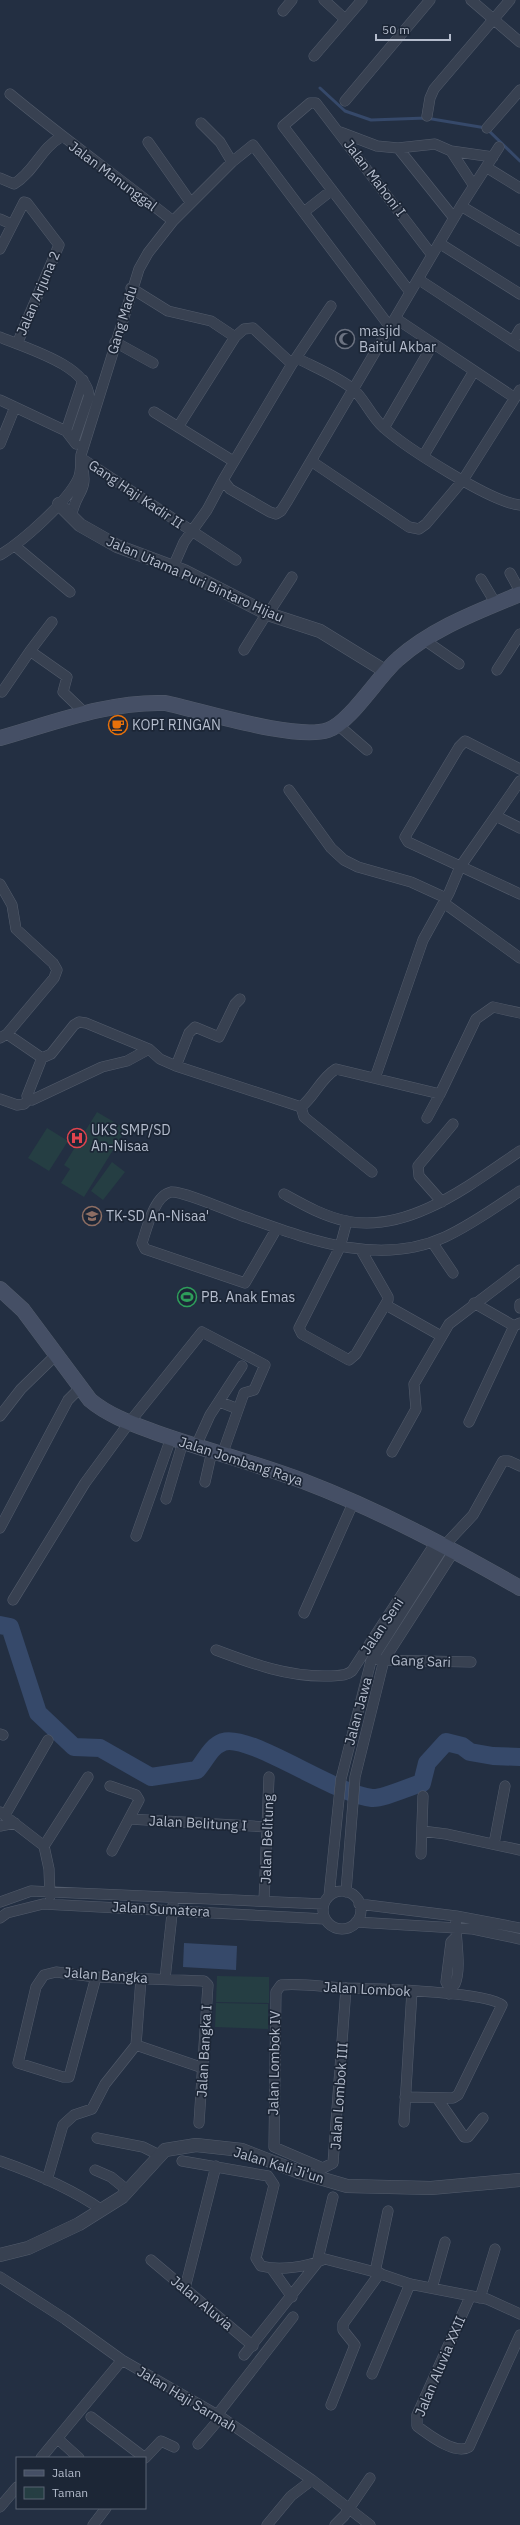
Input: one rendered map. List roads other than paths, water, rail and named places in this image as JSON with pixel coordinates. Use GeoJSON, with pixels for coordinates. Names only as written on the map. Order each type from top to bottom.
{"type":"FeatureCollection","features":[{"type":"Feature","properties":{"kind":"main road"},"geometry":{"type":"LineString","coordinates":[[0,738],[86,714],[146,702],[165,704],[256,724],[303,731],[329,730],[338,725],[385,671],[423,639],[448,625],[520,594]]}},
{"type":"Feature","properties":{"kind":"main road","name":"Jalan Jombang Raya"},"geometry":{"type":"LineString","coordinates":[[1,1291],[23,1310],[90,1400],[102,1410],[129,1422],[183,1442],[302,1481],[354,1501],[445,1546],[520,1588]]}},
{"type":"Feature","properties":{"kind":"street"},"geometry":{"type":"LineString","coordinates":[[283,11],[292,0]]}},
{"type":"Feature","properties":{"kind":"street"},"geometry":{"type":"LineString","coordinates":[[324,0],[345,19]]}},
{"type":"Feature","properties":{"kind":"street"},"geometry":{"type":"LineString","coordinates":[[314,56],[362,0]]}},
{"type":"Feature","properties":{"kind":"street"},"geometry":{"type":"LineString","coordinates":[[345,101],[430,0]]}},
{"type":"Feature","properties":{"kind":"street"},"geometry":{"type":"LineString","coordinates":[[471,0],[520,42]]}},
{"type":"Feature","properties":{"kind":"street"},"geometry":{"type":"LineString","coordinates":[[427,116],[430,98],[434,89],[510,0]]}},
{"type":"Feature","properties":{"kind":"street"},"geometry":{"type":"LineString","coordinates":[[487,128],[520,90]]}},
{"type":"Feature","properties":{"kind":"street"},"geometry":{"type":"LineString","coordinates":[[10,94],[61,137]]}},
{"type":"Feature","properties":{"kind":"street","name":"Jalan Mahoni I"},"geometry":{"type":"LineString","coordinates":[[332,190],[283,126],[310,103],[316,103],[340,132],[432,255]]}},
{"type":"Feature","properties":{"kind":"street"},"geometry":{"type":"LineString","coordinates":[[201,123],[220,142],[232,162]]}},
{"type":"Feature","properties":{"kind":"street"},"geometry":{"type":"LineString","coordinates":[[340,132],[377,146],[398,148],[435,144],[451,151],[493,157]]}},
{"type":"Feature","properties":{"kind":"street","name":"Jalan Manunggal"},"geometry":{"type":"LineString","coordinates":[[0,178],[14,184],[21,180],[49,145],[61,137],[112,172],[173,220]]}},
{"type":"Feature","properties":{"kind":"street"},"geometry":{"type":"LineString","coordinates":[[148,142],[191,202]]}},
{"type":"Feature","properties":{"kind":"street","name":"Gang Madu"},"geometry":{"type":"LineString","coordinates":[[0,555],[14,546],[58,504],[78,479],[81,459],[131,288],[148,253],[173,220],[232,162],[253,146],[304,212]]}},
{"type":"Feature","properties":{"kind":"street"},"geometry":{"type":"LineString","coordinates":[[223,480],[230,489],[276,514],[281,511],[461,206],[499,147]]}},
{"type":"Feature","properties":{"kind":"street"},"geometry":{"type":"LineString","coordinates":[[398,148],[454,218]]}},
{"type":"Feature","properties":{"kind":"street"},"geometry":{"type":"LineString","coordinates":[[451,151],[474,186]]}},
{"type":"Feature","properties":{"kind":"street"},"geometry":{"type":"LineString","coordinates":[[486,167],[520,188]]}},
{"type":"Feature","properties":{"kind":"street"},"geometry":{"type":"LineString","coordinates":[[311,461],[415,529],[426,524],[463,480],[518,394],[474,371],[433,344],[393,322],[304,212],[332,190],[410,292]]}},
{"type":"Feature","properties":{"kind":"street","name":"Jalan Arjuna 2"},"geometry":{"type":"LineString","coordinates":[[11,224],[22,204],[27,202],[58,241],[58,248],[17,344]]}},
{"type":"Feature","properties":{"kind":"street"},"geometry":{"type":"LineString","coordinates":[[461,206],[520,241]]}},
{"type":"Feature","properties":{"kind":"street"},"geometry":{"type":"LineString","coordinates":[[0,219],[11,224],[0,249]]}},
{"type":"Feature","properties":{"kind":"street"},"geometry":{"type":"LineString","coordinates":[[439,243],[520,294]]}},
{"type":"Feature","properties":{"kind":"street"},"geometry":{"type":"LineString","coordinates":[[418,279],[516,343],[520,329]]}},
{"type":"Feature","properties":{"kind":"street"},"geometry":{"type":"LineString","coordinates":[[131,288],[168,311],[211,321],[235,337]]}},
{"type":"Feature","properties":{"kind":"street"},"geometry":{"type":"LineString","coordinates":[[173,567],[191,531],[207,510],[233,461],[294,361],[331,306]]}},
{"type":"Feature","properties":{"kind":"street"},"geometry":{"type":"LineString","coordinates":[[178,427],[235,337],[244,329],[253,328],[294,361],[354,389],[370,414],[384,428],[424,455],[494,498],[520,505]]}},
{"type":"Feature","properties":{"kind":"street"},"geometry":{"type":"LineString","coordinates":[[0,337],[60,363],[75,372],[83,380],[88,389],[89,396],[74,440]]}},
{"type":"Feature","properties":{"kind":"street"},"geometry":{"type":"LineString","coordinates":[[115,342],[153,363]]}},
{"type":"Feature","properties":{"kind":"street"},"geometry":{"type":"LineString","coordinates":[[384,428],[433,344]]}},
{"type":"Feature","properties":{"kind":"street"},"geometry":{"type":"LineString","coordinates":[[424,455],[474,371]]}},
{"type":"Feature","properties":{"kind":"street"},"geometry":{"type":"LineString","coordinates":[[66,431],[83,380]]}},
{"type":"Feature","properties":{"kind":"street"},"geometry":{"type":"LineString","coordinates":[[0,400],[66,431],[74,440],[81,459],[85,478],[84,487],[75,500],[72,514]]}},
{"type":"Feature","properties":{"kind":"street"},"geometry":{"type":"LineString","coordinates":[[0,444],[15,407]]}},
{"type":"Feature","properties":{"kind":"street"},"geometry":{"type":"LineString","coordinates":[[154,412],[233,461]]}},
{"type":"Feature","properties":{"kind":"street","name":"Gang Haji Kadir II"},"geometry":{"type":"LineString","coordinates":[[81,459],[236,560]]}},
{"type":"Feature","properties":{"kind":"street","name":"Jalan Utama Puri Bintaro Hijau"},"geometry":{"type":"LineString","coordinates":[[58,504],[72,514],[80,525],[111,542],[216,586],[267,614],[320,631],[385,671]]}},
{"type":"Feature","properties":{"kind":"street"},"geometry":{"type":"LineString","coordinates":[[14,546],[70,592]]}},
{"type":"Feature","properties":{"kind":"street"},"geometry":{"type":"LineString","coordinates":[[510,573],[520,591]]}},
{"type":"Feature","properties":{"kind":"street"},"geometry":{"type":"LineString","coordinates":[[244,650],[292,577]]}},
{"type":"Feature","properties":{"kind":"street"},"geometry":{"type":"LineString","coordinates":[[481,579],[496,604]]}},
{"type":"Feature","properties":{"kind":"street"},"geometry":{"type":"LineString","coordinates":[[2,692],[52,622]]}},
{"type":"Feature","properties":{"kind":"street"},"geometry":{"type":"LineString","coordinates":[[497,670],[520,634]]}},
{"type":"Feature","properties":{"kind":"street"},"geometry":{"type":"LineString","coordinates":[[423,639],[459,664]]}},
{"type":"Feature","properties":{"kind":"street"},"geometry":{"type":"LineString","coordinates":[[30,651],[67,677],[63,692],[86,714]]}},
{"type":"Feature","properties":{"kind":"street"},"geometry":{"type":"LineString","coordinates":[[338,725],[367,750]]}},
{"type":"Feature","properties":{"kind":"street"},"geometry":{"type":"LineString","coordinates":[[520,769],[465,741],[405,834],[408,842],[520,894]]}},
{"type":"Feature","properties":{"kind":"street"},"geometry":{"type":"LineString","coordinates":[[375,1078],[423,940],[445,900],[460,867],[520,781]]}},
{"type":"Feature","properties":{"kind":"street"},"geometry":{"type":"LineString","coordinates":[[289,790],[331,848],[344,860],[358,867],[411,882],[445,900],[520,958]]}},
{"type":"Feature","properties":{"kind":"street"},"geometry":{"type":"LineString","coordinates":[[496,816],[520,828]]}},
{"type":"Feature","properties":{"kind":"street"},"geometry":{"type":"LineString","coordinates":[[0,884],[12,905],[16,929],[53,963],[57,970],[54,978],[3,1036],[42,1058]]}},
{"type":"Feature","properties":{"kind":"street"},"geometry":{"type":"LineString","coordinates":[[176,1066],[189,1033],[195,1028],[219,1037],[235,1004],[240,999]]}},
{"type":"Feature","properties":{"kind":"street"},"geometry":{"type":"LineString","coordinates":[[427,1118],[476,1019],[483,1012],[497,1007],[520,1013]]}},
{"type":"Feature","properties":{"kind":"street"},"geometry":{"type":"LineString","coordinates":[[29,1099],[27,1096],[42,1058],[51,1054],[74,1025],[79,1022],[86,1023],[149,1049],[160,1059],[176,1066],[237,1084],[301,1107]]}},
{"type":"Feature","properties":{"kind":"street"},"geometry":{"type":"LineString","coordinates":[[0,1099],[17,1104],[24,1104],[29,1099],[32,1100],[102,1067],[128,1061],[149,1049]]}},
{"type":"Feature","properties":{"kind":"street"},"geometry":{"type":"LineString","coordinates":[[301,1107],[309,1099],[320,1083],[336,1069],[440,1094]]}},
{"type":"Feature","properties":{"kind":"street"},"geometry":{"type":"LineString","coordinates":[[301,1107],[304,1117],[372,1172]]}},
{"type":"Feature","properties":{"kind":"street"},"geometry":{"type":"LineString","coordinates":[[442,1202],[419,1176],[418,1166],[453,1124]]}},
{"type":"Feature","properties":{"kind":"street"},"geometry":{"type":"LineString","coordinates":[[284,1194],[319,1213],[347,1221],[371,1222],[398,1218],[442,1202],[520,1151]]}},
{"type":"Feature","properties":{"kind":"street"},"geometry":{"type":"LineString","coordinates":[[278,1228],[245,1283],[145,1249],[142,1243],[156,1207],[168,1193],[174,1191],[278,1228],[340,1247],[361,1250],[391,1249],[432,1242],[458,1230],[520,1191]]}},
{"type":"Feature","properties":{"kind":"street"},"geometry":{"type":"LineString","coordinates":[[347,1221],[340,1247],[299,1328],[302,1334],[351,1360],[386,1304],[388,1297],[361,1250]]}},
{"type":"Feature","properties":{"kind":"street"},"geometry":{"type":"LineString","coordinates":[[432,1242],[453,1273]]}},
{"type":"Feature","properties":{"kind":"street"},"geometry":{"type":"LineString","coordinates":[[392,1452],[416,1409],[414,1384],[441,1336],[452,1320],[520,1270]]}},
{"type":"Feature","properties":{"kind":"street"},"geometry":{"type":"LineString","coordinates":[[386,1304],[441,1336]]}},
{"type":"Feature","properties":{"kind":"street"},"geometry":{"type":"LineString","coordinates":[[469,1422],[517,1324],[474,1304]]}},
{"type":"Feature","properties":{"kind":"street"},"geometry":{"type":"LineString","coordinates":[[13,1600],[85,1483],[129,1422],[202,1332],[264,1363],[255,1388],[253,1391],[244,1393],[205,1482]]}},
{"type":"Feature","properties":{"kind":"street"},"geometry":{"type":"LineString","coordinates":[[0,1416],[21,1389],[57,1354]]}},
{"type":"Feature","properties":{"kind":"street"},"geometry":{"type":"LineString","coordinates":[[136,1536],[183,1442],[210,1415],[220,1402],[242,1366]]}},
{"type":"Feature","properties":{"kind":"street"},"geometry":{"type":"LineString","coordinates":[[0,1528],[68,1400],[81,1387]]}},
{"type":"Feature","properties":{"kind":"street"},"geometry":{"type":"LineString","coordinates":[[220,1402],[238,1409]]}},
{"type":"Feature","properties":{"kind":"street"},"geometry":{"type":"LineString","coordinates":[[166,1499],[183,1442]]}},
{"type":"Feature","properties":{"kind":"street"},"geometry":{"type":"LineString","coordinates":[[445,1546],[473,1516],[503,1461],[509,1461],[520,1466]]}},
{"type":"Feature","properties":{"kind":"street"},"geometry":{"type":"LineString","coordinates":[[304,1613],[354,1501]]}},
{"type":"Feature","properties":{"kind":"street","name":"Jalan Seni"},"geometry":{"type":"LineString","coordinates":[[216,1650],[265,1668],[289,1674],[312,1676],[346,1675],[352,1671],[445,1546]]}},
{"type":"Feature","properties":{"kind":"street","name":"Jalan Jawa"},"geometry":{"type":"LineString","coordinates":[[346,1892],[352,1796],[384,1660],[445,1546]]}},
{"type":"Feature","properties":{"kind":"street","name":"Jalan Jawa"},"geometry":{"type":"LineString","coordinates":[[327,1900],[342,1775],[371,1661],[376,1651],[445,1546]]}},
{"type":"Feature","properties":{"kind":"street","name":"Gang Sari"},"geometry":{"type":"LineString","coordinates":[[371,1661],[471,1662]]}},
{"type":"Feature","properties":{"kind":"street"},"geometry":{"type":"LineString","coordinates":[[48,1740],[2,1814],[44,1846],[49,1869],[50,1904]]}},
{"type":"Feature","properties":{"kind":"street"},"geometry":{"type":"LineString","coordinates":[[342,1775],[356,1775]]}},
{"type":"Feature","properties":{"kind":"street"},"geometry":{"type":"LineString","coordinates":[[44,1846],[88,1776]]}},
{"type":"Feature","properties":{"kind":"street","name":"Jalan Belitung"},"geometry":{"type":"LineString","coordinates":[[264,1900],[269,1777]]}},
{"type":"Feature","properties":{"kind":"street"},"geometry":{"type":"LineString","coordinates":[[110,1786],[138,1798],[112,1851]]}},
{"type":"Feature","properties":{"kind":"street"},"geometry":{"type":"LineString","coordinates":[[494,1844],[505,1786]]}},
{"type":"Feature","properties":{"kind":"street"},"geometry":{"type":"LineString","coordinates":[[421,1854],[424,1796]]}},
{"type":"Feature","properties":{"kind":"street","name":"Jalan Belitung I"},"geometry":{"type":"LineString","coordinates":[[129,1819],[267,1827]]}},
{"type":"Feature","properties":{"kind":"street"},"geometry":{"type":"LineString","coordinates":[[0,1826],[15,1823]]}},
{"type":"Feature","properties":{"kind":"street"},"geometry":{"type":"LineString","coordinates":[[422,1831],[520,1850]]}},
{"type":"Feature","properties":{"kind":"street","name":"Jalan Sumatera"},"geometry":{"type":"LineString","coordinates":[[0,1902],[31,1891],[264,1900],[327,1900]]}},
{"type":"Feature","properties":{"kind":"street"},"geometry":{"type":"LineString","coordinates":[[337,1892],[346,1892],[354,1896],[359,1904],[360,1913],[356,1922],[348,1928],[337,1928],[325,1919],[327,1900],[337,1892]]}},
{"type":"Feature","properties":{"kind":"street","name":"Jalan Bangka"},"geometry":{"type":"LineString","coordinates":[[165,1979],[174,1897]]}},
{"type":"Feature","properties":{"kind":"street","name":"Jalan Sumatera"},"geometry":{"type":"LineString","coordinates":[[0,1918],[7,1913],[24,1907],[50,1904],[172,1911],[229,1912],[325,1919]]}},
{"type":"Feature","properties":{"kind":"street"},"geometry":{"type":"LineString","coordinates":[[359,1904],[456,1916],[520,1928]]}},
{"type":"Feature","properties":{"kind":"street"},"geometry":{"type":"LineString","coordinates":[[449,1991],[446,1982],[451,1942],[456,1932],[456,1916]]}},
{"type":"Feature","properties":{"kind":"street"},"geometry":{"type":"LineString","coordinates":[[356,1922],[520,1939]]}},
{"type":"Feature","properties":{"kind":"street","name":"Jalan Bangka"},"geometry":{"type":"LineString","coordinates":[[96,1977],[69,2077],[63,2077],[18,2063],[36,1986],[40,1979],[48,1973],[56,1972],[140,1980],[165,1979],[204,1981]]}},
{"type":"Feature","properties":{"kind":"street"},"geometry":{"type":"LineString","coordinates":[[47,2180],[63,2125],[74,2116],[92,2109],[105,2084],[136,2045],[140,1980]]}},
{"type":"Feature","properties":{"kind":"street","name":"Jalan Bangka I"},"geometry":{"type":"LineString","coordinates":[[199,2123],[208,1985],[204,1981]]}},
{"type":"Feature","properties":{"kind":"street","name":"Jalan Lombok"},"geometry":{"type":"LineString","coordinates":[[285,1985],[412,1991],[449,1991],[502,2004],[461,2092],[453,2098],[437,2098]]}},
{"type":"Feature","properties":{"kind":"street","name":"Jalan Lombok IV"},"geometry":{"type":"LineString","coordinates":[[274,2147],[276,1992],[279,1986],[285,1985]]}},
{"type":"Feature","properties":{"kind":"street","name":"Jalan Lombok III"},"geometry":{"type":"LineString","coordinates":[[274,2147],[323,2168],[332,2163],[346,1988]]}},
{"type":"Feature","properties":{"kind":"street"},"geometry":{"type":"LineString","coordinates":[[404,2122],[412,1991]]}},
{"type":"Feature","properties":{"kind":"street"},"geometry":{"type":"LineString","coordinates":[[136,2045],[203,2068]]}},
{"type":"Feature","properties":{"kind":"street"},"geometry":{"type":"LineString","coordinates":[[405,2097],[437,2098],[464,2137],[468,2137],[483,2118]]}},
{"type":"Feature","properties":{"kind":"street"},"geometry":{"type":"LineString","coordinates":[[97,2138],[144,2147],[159,2155]]}},
{"type":"Feature","properties":{"kind":"street","name":"Jalan Kali Ji'un"},"geometry":{"type":"LineString","coordinates":[[0,2255],[28,2248],[79,2224],[122,2197],[165,2150],[196,2145],[242,2150],[299,2172],[347,2186],[431,2188],[520,2180]]}},
{"type":"Feature","properties":{"kind":"street"},"geometry":{"type":"LineString","coordinates":[[0,2161],[47,2180],[88,2200],[102,2210]]}},
{"type":"Feature","properties":{"kind":"street"},"geometry":{"type":"LineString","coordinates":[[182,2161],[268,2176],[274,2182],[256,2258],[261,2266],[272,2269],[317,2263],[325,2259],[377,2272],[410,2284],[475,2297],[520,2314]]}},
{"type":"Feature","properties":{"kind":"street"},"geometry":{"type":"LineString","coordinates":[[185,2288],[216,2166]]}},
{"type":"Feature","properties":{"kind":"street"},"geometry":{"type":"LineString","coordinates":[[95,2170],[110,2177],[127,2190]]}},
{"type":"Feature","properties":{"kind":"street"},"geometry":{"type":"LineString","coordinates":[[244,2356],[292,2297],[317,2263],[334,2197]]}},
{"type":"Feature","properties":{"kind":"street"},"geometry":{"type":"LineString","coordinates":[[331,2405],[355,2345],[343,2330],[342,2324],[377,2272],[388,2211]]}},
{"type":"Feature","properties":{"kind":"street"},"geometry":{"type":"LineString","coordinates":[[432,2288],[445,2242]]}},
{"type":"Feature","properties":{"kind":"street","name":"Jalan Aluvia XXII"},"geometry":{"type":"LineString","coordinates":[[494,2248],[475,2297],[418,2416],[418,2426],[426,2433],[461,2450],[465,2450],[471,2444],[520,2335]]}},
{"type":"Feature","properties":{"kind":"street","name":"Jalan Aluvia"},"geometry":{"type":"LineString","coordinates":[[151,2260],[253,2346]]}},
{"type":"Feature","properties":{"kind":"street"},"geometry":{"type":"LineString","coordinates":[[272,2269],[292,2297]]}},
{"type":"Feature","properties":{"kind":"street","name":"Jalan Haji Sarmah"},"geometry":{"type":"LineString","coordinates":[[0,2278],[65,2319],[122,2360],[219,2416],[312,2480],[370,2525]]}},
{"type":"Feature","properties":{"kind":"street"},"geometry":{"type":"LineString","coordinates":[[372,2374],[410,2284]]}},
{"type":"Feature","properties":{"kind":"street"},"geometry":{"type":"LineString","coordinates":[[198,2444],[292,2317]]}},
{"type":"Feature","properties":{"kind":"street"},"geometry":{"type":"LineString","coordinates":[[42,2457],[122,2360]]}},
{"type":"Feature","properties":{"kind":"street"},"geometry":{"type":"LineString","coordinates":[[91,2417],[144,2457]]}},
{"type":"Feature","properties":{"kind":"street"},"geometry":{"type":"LineString","coordinates":[[58,2439],[78,2457]]}},
{"type":"Feature","properties":{"kind":"street"},"geometry":{"type":"LineString","coordinates":[[146,2457],[161,2440],[174,2446]]}},
{"type":"Feature","properties":{"kind":"street"},"geometry":{"type":"LineString","coordinates":[[335,2525],[370,2478]]}},
{"type":"Feature","properties":{"kind":"street"},"geometry":{"type":"LineString","coordinates":[[267,2525],[290,2496],[312,2480]]}},
{"type":"Feature","properties":{"kind":"street"},"geometry":{"type":"LineString","coordinates":[[0,2507],[16,2488]]}},
{"type":"Feature","properties":{"kind":"street"},"geometry":{"type":"LineString","coordinates":[[93,2525],[105,2509]]}},
{"type":"Feature","properties":{"kind":"water"},"geometry":{"type":"Polygon","coordinates":[[[184,1943],[237,1946],[236,1970],[183,1967],[184,1943]]]}},
{"type":"Feature","properties":{"kind":"waterway"},"geometry":{"type":"LineString","coordinates":[[320,88],[345,111],[371,120],[426,118],[486,128],[520,161]]}},
{"type":"Feature","properties":{"kind":"waterway"},"geometry":{"type":"LineString","coordinates":[[0,1625],[10,1627],[38,1713],[74,1747],[100,1748],[151,1777],[197,1770],[211,1750],[219,1744],[223,1742],[235,1742],[252,1746],[356,1794],[377,1798],[422,1783],[427,1763],[446,1742],[462,1746],[470,1752],[493,1756],[520,1757]]}},
{"type":"Feature","properties":{"kind":"place","name":"masjid Baitul Akbar"},"geometry":{"type":"Point","coordinates":[345,339]}},
{"type":"Feature","properties":{"kind":"place","name":"KOPI RINGAN"},"geometry":{"type":"Point","coordinates":[118,725]}},
{"type":"Feature","properties":{"kind":"place","name":"UKS SMP/SD An-Nisaa"},"geometry":{"type":"Point","coordinates":[77,1138]}},
{"type":"Feature","properties":{"kind":"place","name":"TK-SD An-Nisaa'"},"geometry":{"type":"Point","coordinates":[92,1216]}},
{"type":"Feature","properties":{"kind":"place","name":"PB. Anak Emas"},"geometry":{"type":"Point","coordinates":[187,1297]}}]}
